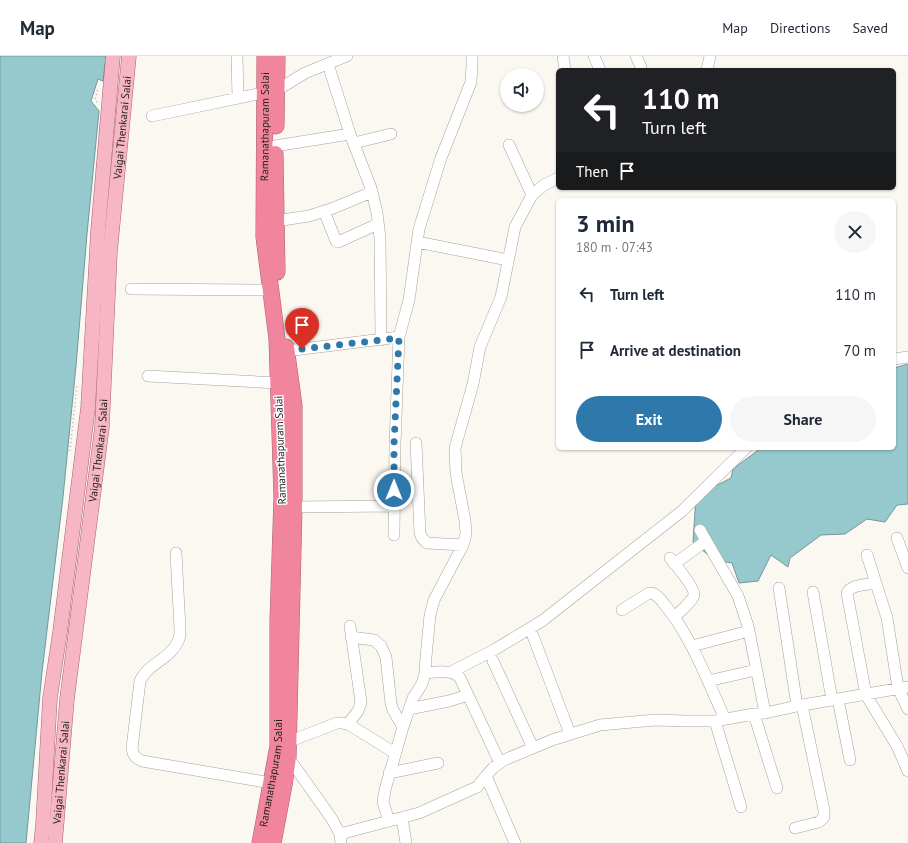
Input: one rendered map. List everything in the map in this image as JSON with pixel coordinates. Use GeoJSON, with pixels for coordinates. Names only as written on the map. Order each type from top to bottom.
{"type":"FeatureCollection","features":[{"type":"Feature","properties":{"kind":"highway","name":"Ramanathapuram Salai"},"geometry":{"type":"LineString","coordinates":[[260,843],[288,750],[294,507],[294,406],[278,290],[275,146],[271,91],[265,56]]}},
{"type":"Feature","properties":{"kind":"highway","name":"Ramanathapuram Salai"},"geometry":{"type":"LineString","coordinates":[[273,843],[278,784],[278,621],[282,497],[276,339],[264,237],[271,91],[277,56]]}},
{"type":"Feature","properties":{"kind":"main road","name":"Vaigai Thenkarai Salai"},"geometry":{"type":"LineString","coordinates":[[41,843],[50,698],[60,632],[88,408],[98,231],[113,56]]}},
{"type":"Feature","properties":{"kind":"main road","name":"Vaigai Thenkarai Salai"},"geometry":{"type":"LineString","coordinates":[[55,843],[67,699],[102,428],[110,252],[129,56]]}},
{"type":"Feature","properties":{"kind":"street"},"geometry":{"type":"LineString","coordinates":[[237,56],[238,98]]}},
{"type":"Feature","properties":{"kind":"street"},"geometry":{"type":"LineString","coordinates":[[152,116],[271,91],[305,73],[347,56]]}},
{"type":"Feature","properties":{"kind":"street"},"geometry":{"type":"LineString","coordinates":[[394,535],[394,444],[399,338],[408,300],[419,229],[441,158],[471,82],[472,56]]}},
{"type":"Feature","properties":{"kind":"street"},"geometry":{"type":"LineString","coordinates":[[563,56],[565,68]]}},
{"type":"Feature","properties":{"kind":"street"},"geometry":{"type":"LineString","coordinates":[[594,56],[599,68]]}},
{"type":"Feature","properties":{"kind":"street"},"geometry":{"type":"LineString","coordinates":[[636,56],[641,67]]}},
{"type":"Feature","properties":{"kind":"street"},"geometry":{"type":"LineString","coordinates":[[707,68],[710,56]]}},
{"type":"Feature","properties":{"kind":"street"},"geometry":{"type":"LineString","coordinates":[[328,64],[352,139],[372,192],[377,213],[380,238],[381,340]]}},
{"type":"Feature","properties":{"kind":"street"},"geometry":{"type":"LineString","coordinates":[[275,146],[391,134]]}},
{"type":"Feature","properties":{"kind":"street"},"geometry":{"type":"LineString","coordinates":[[509,145],[532,195]]}},
{"type":"Feature","properties":{"kind":"street"},"geometry":{"type":"LineString","coordinates":[[389,821],[383,802],[384,790],[409,709],[413,698],[422,684],[425,673],[430,615],[434,600],[463,545],[466,534],[456,473],[454,448],[473,384],[480,348],[501,297],[515,227],[532,195],[544,185],[556,179]]}},
{"type":"Feature","properties":{"kind":"street"},"geometry":{"type":"LineString","coordinates":[[276,221],[324,212],[372,192]]}},
{"type":"Feature","properties":{"kind":"street"},"geometry":{"type":"LineString","coordinates":[[324,212],[336,241],[338,242],[378,224]]}},
{"type":"Feature","properties":{"kind":"street"},"geometry":{"type":"LineString","coordinates":[[417,242],[508,260]]}},
{"type":"Feature","properties":{"kind":"street"},"geometry":{"type":"LineString","coordinates":[[130,289],[271,290]]}},
{"type":"Feature","properties":{"kind":"street"},"geometry":{"type":"LineString","coordinates":[[286,351],[399,338]]}},
{"type":"Feature","properties":{"kind":"street"},"geometry":{"type":"LineString","coordinates":[[896,359],[908,357]]}},
{"type":"Feature","properties":{"kind":"street"},"geometry":{"type":"LineString","coordinates":[[148,376],[278,383]]}},
{"type":"Feature","properties":{"kind":"street"},"geometry":{"type":"LineString","coordinates":[[416,443],[421,537],[423,541],[427,543],[463,545]]}},
{"type":"Feature","properties":{"kind":"street"},"geometry":{"type":"LineString","coordinates":[[425,673],[451,672],[494,650],[542,621],[682,511],[744,450]]}},
{"type":"Feature","properties":{"kind":"street"},"geometry":{"type":"LineString","coordinates":[[294,507],[394,506]]}},
{"type":"Feature","properties":{"kind":"street"},"geometry":{"type":"LineString","coordinates":[[700,530],[738,596],[749,631],[756,670],[759,714],[777,788]]}},
{"type":"Feature","properties":{"kind":"street"},"geometry":{"type":"LineString","coordinates":[[897,538],[908,568]]}},
{"type":"Feature","properties":{"kind":"street"},"geometry":{"type":"LineString","coordinates":[[675,617],[692,600],[694,592],[672,561],[706,541]]}},
{"type":"Feature","properties":{"kind":"street"},"geometry":{"type":"LineString","coordinates":[[176,553],[180,629],[179,639],[173,649],[149,669],[140,681],[132,748],[133,755],[142,761],[278,784]]}},
{"type":"Feature","properties":{"kind":"street"},"geometry":{"type":"LineString","coordinates":[[867,554],[887,618],[908,709]]}},
{"type":"Feature","properties":{"kind":"street"},"geometry":{"type":"LineString","coordinates":[[876,583],[854,587],[848,590],[847,593],[866,695],[897,746],[908,771]]}},
{"type":"Feature","properties":{"kind":"street"},"geometry":{"type":"LineString","coordinates":[[779,588],[800,706],[824,810],[824,817],[819,822],[795,828]]}},
{"type":"Feature","properties":{"kind":"street"},"geometry":{"type":"LineString","coordinates":[[813,592],[835,699],[850,760]]}},
{"type":"Feature","properties":{"kind":"street"},"geometry":{"type":"LineString","coordinates":[[622,610],[648,593],[652,593],[657,596],[675,617],[692,646],[708,681],[720,720],[741,808]]}},
{"type":"Feature","properties":{"kind":"street"},"geometry":{"type":"LineString","coordinates":[[692,646],[749,631]]}},
{"type":"Feature","properties":{"kind":"street"},"geometry":{"type":"LineString","coordinates":[[348,724],[358,711],[361,702],[351,632],[374,640],[381,646],[386,657],[391,704],[403,727]]}},
{"type":"Feature","properties":{"kind":"street"},"geometry":{"type":"LineString","coordinates":[[533,636],[570,734]]}},
{"type":"Feature","properties":{"kind":"street"},"geometry":{"type":"LineString","coordinates":[[493,661],[533,748]]}},
{"type":"Feature","properties":{"kind":"street"},"geometry":{"type":"LineString","coordinates":[[708,681],[756,670]]}},
{"type":"Feature","properties":{"kind":"street"},"geometry":{"type":"LineString","coordinates":[[451,672],[458,675],[460,678],[500,763]]}},
{"type":"Feature","properties":{"kind":"street"},"geometry":{"type":"LineString","coordinates":[[395,753],[348,724],[342,722],[337,723],[288,750],[332,819],[341,839],[389,821],[419,814],[472,790],[480,784],[493,768],[504,760],[552,740],[600,725],[655,720],[720,720],[903,688]]}},
{"type":"Feature","properties":{"kind":"street"},"geometry":{"type":"LineString","coordinates":[[409,709],[449,701],[468,695]]}},
{"type":"Feature","properties":{"kind":"street"},"geometry":{"type":"LineString","coordinates":[[389,773],[438,764]]}},
{"type":"Feature","properties":{"kind":"street"},"geometry":{"type":"LineString","coordinates":[[486,776],[513,843]]}},
{"type":"Feature","properties":{"kind":"street"},"geometry":{"type":"LineString","coordinates":[[402,818],[406,843]]}},
{"type":"Feature","properties":{"kind":"path"},"geometry":{"type":"LineString","coordinates":[[69,456],[77,379]]}},
{"type":"Feature","properties":{"kind":"water"},"geometry":{"type":"Polygon","coordinates":[[[0,56],[106,56],[103,81],[98,79],[91,101],[99,111],[63,497],[42,672],[26,843],[0,843],[0,56]]]}},
{"type":"Feature","properties":{"kind":"water"},"geometry":{"type":"Polygon","coordinates":[[[908,364],[908,504],[897,505],[885,522],[867,519],[845,534],[821,535],[790,558],[788,567],[771,555],[758,581],[739,583],[732,563],[714,560],[693,542],[696,496],[731,478],[733,469],[758,450],[896,450],[896,367],[908,364]]]}},
{"type":"Feature","properties":{"kind":"route"},"geometry":{"type":"LineString","coordinates":[[302,349],[399,338],[394,444],[394,490]]}}]}
